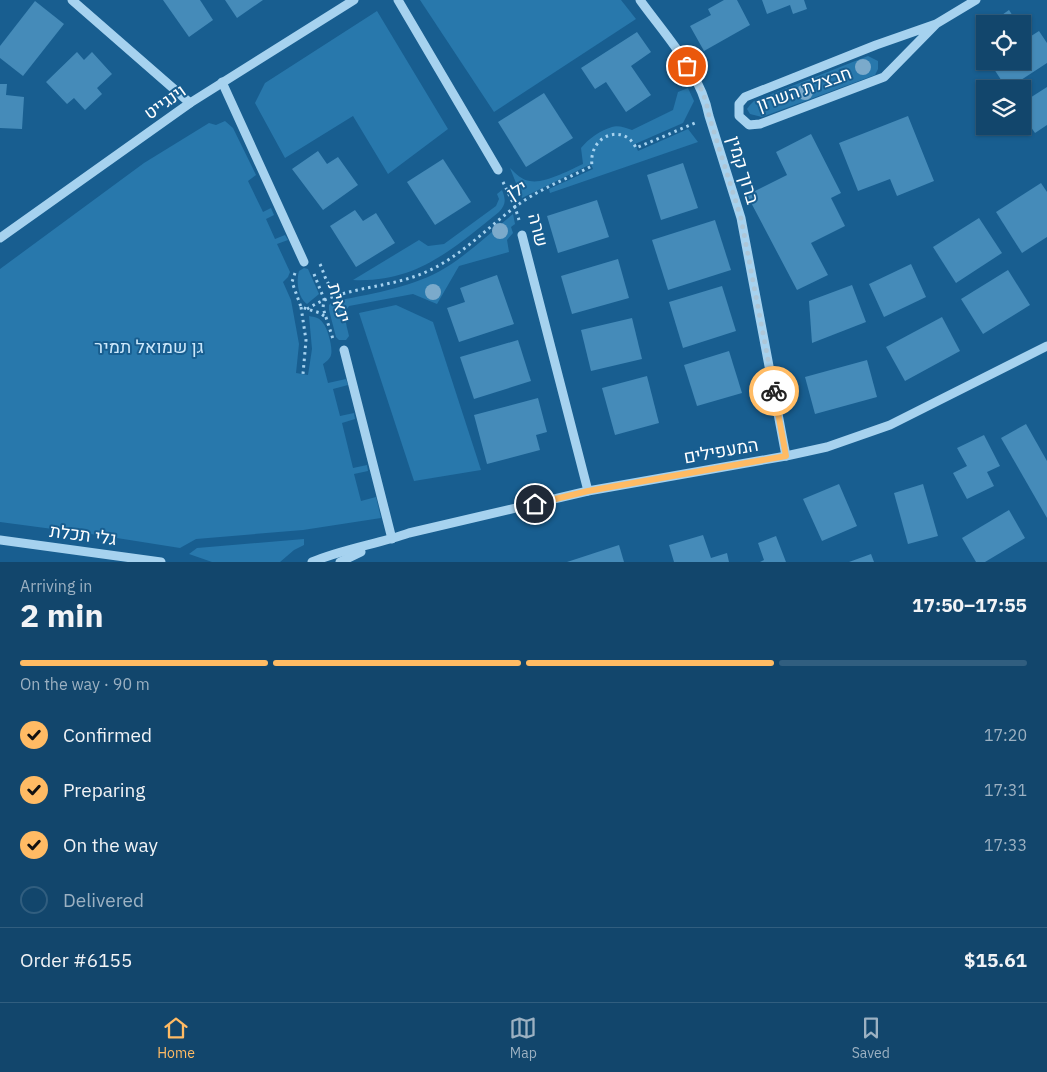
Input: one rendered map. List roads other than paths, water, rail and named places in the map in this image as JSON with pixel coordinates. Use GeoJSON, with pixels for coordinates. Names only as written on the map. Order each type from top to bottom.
{"type":"FeatureCollection","features":[{"type":"Feature","properties":{"kind":"street"},"geometry":{"type":"LineString","coordinates":[[72,0],[190,103]]}},
{"type":"Feature","properties":{"kind":"street","name":"וינגייט"},"geometry":{"type":"LineString","coordinates":[[0,238],[190,103],[354,0]]}},
{"type":"Feature","properties":{"kind":"street"},"geometry":{"type":"LineString","coordinates":[[398,0],[498,170]]}},
{"type":"Feature","properties":{"kind":"street","name":"ברוך קמין"},"geometry":{"type":"LineString","coordinates":[[640,0],[698,80],[706,99],[709,116],[741,218],[786,456]]}},
{"type":"Feature","properties":{"kind":"street","name":"חבצלת השרון"},"geometry":{"type":"LineString","coordinates":[[936,24],[884,77],[760,124],[749,125],[739,116],[739,104],[745,97],[936,24],[976,0]]}},
{"type":"Feature","properties":{"kind":"street"},"geometry":{"type":"LineString","coordinates":[[222,82],[307,265]]}},
{"type":"Feature","properties":{"kind":"street","name":"שרה"},"geometry":{"type":"LineString","coordinates":[[522,235],[588,491]]}},
{"type":"Feature","properties":{"kind":"street","name":"המעפילים"},"geometry":{"type":"LineString","coordinates":[[312,562],[410,533],[588,491],[827,447],[890,425],[1047,346]]}},
{"type":"Feature","properties":{"kind":"street"},"geometry":{"type":"LineString","coordinates":[[344,350],[388,540]]}},
{"type":"Feature","properties":{"kind":"street","name":"גלי תכלת"},"geometry":{"type":"LineString","coordinates":[[0,540],[162,562]]}},
{"type":"Feature","properties":{"kind":"street","name":"המעפילים"},"geometry":{"type":"LineString","coordinates":[[340,562],[388,540]]}},
{"type":"Feature","properties":{"kind":"street","name":"המעפילים"},"geometry":{"type":"LineString","coordinates":[[349,562],[364,551]]}},
{"type":"Feature","properties":{"kind":"park label","name":"גן שמואל תמיר"},"geometry":{"type":"Point","coordinates":[149,347]}}]}
